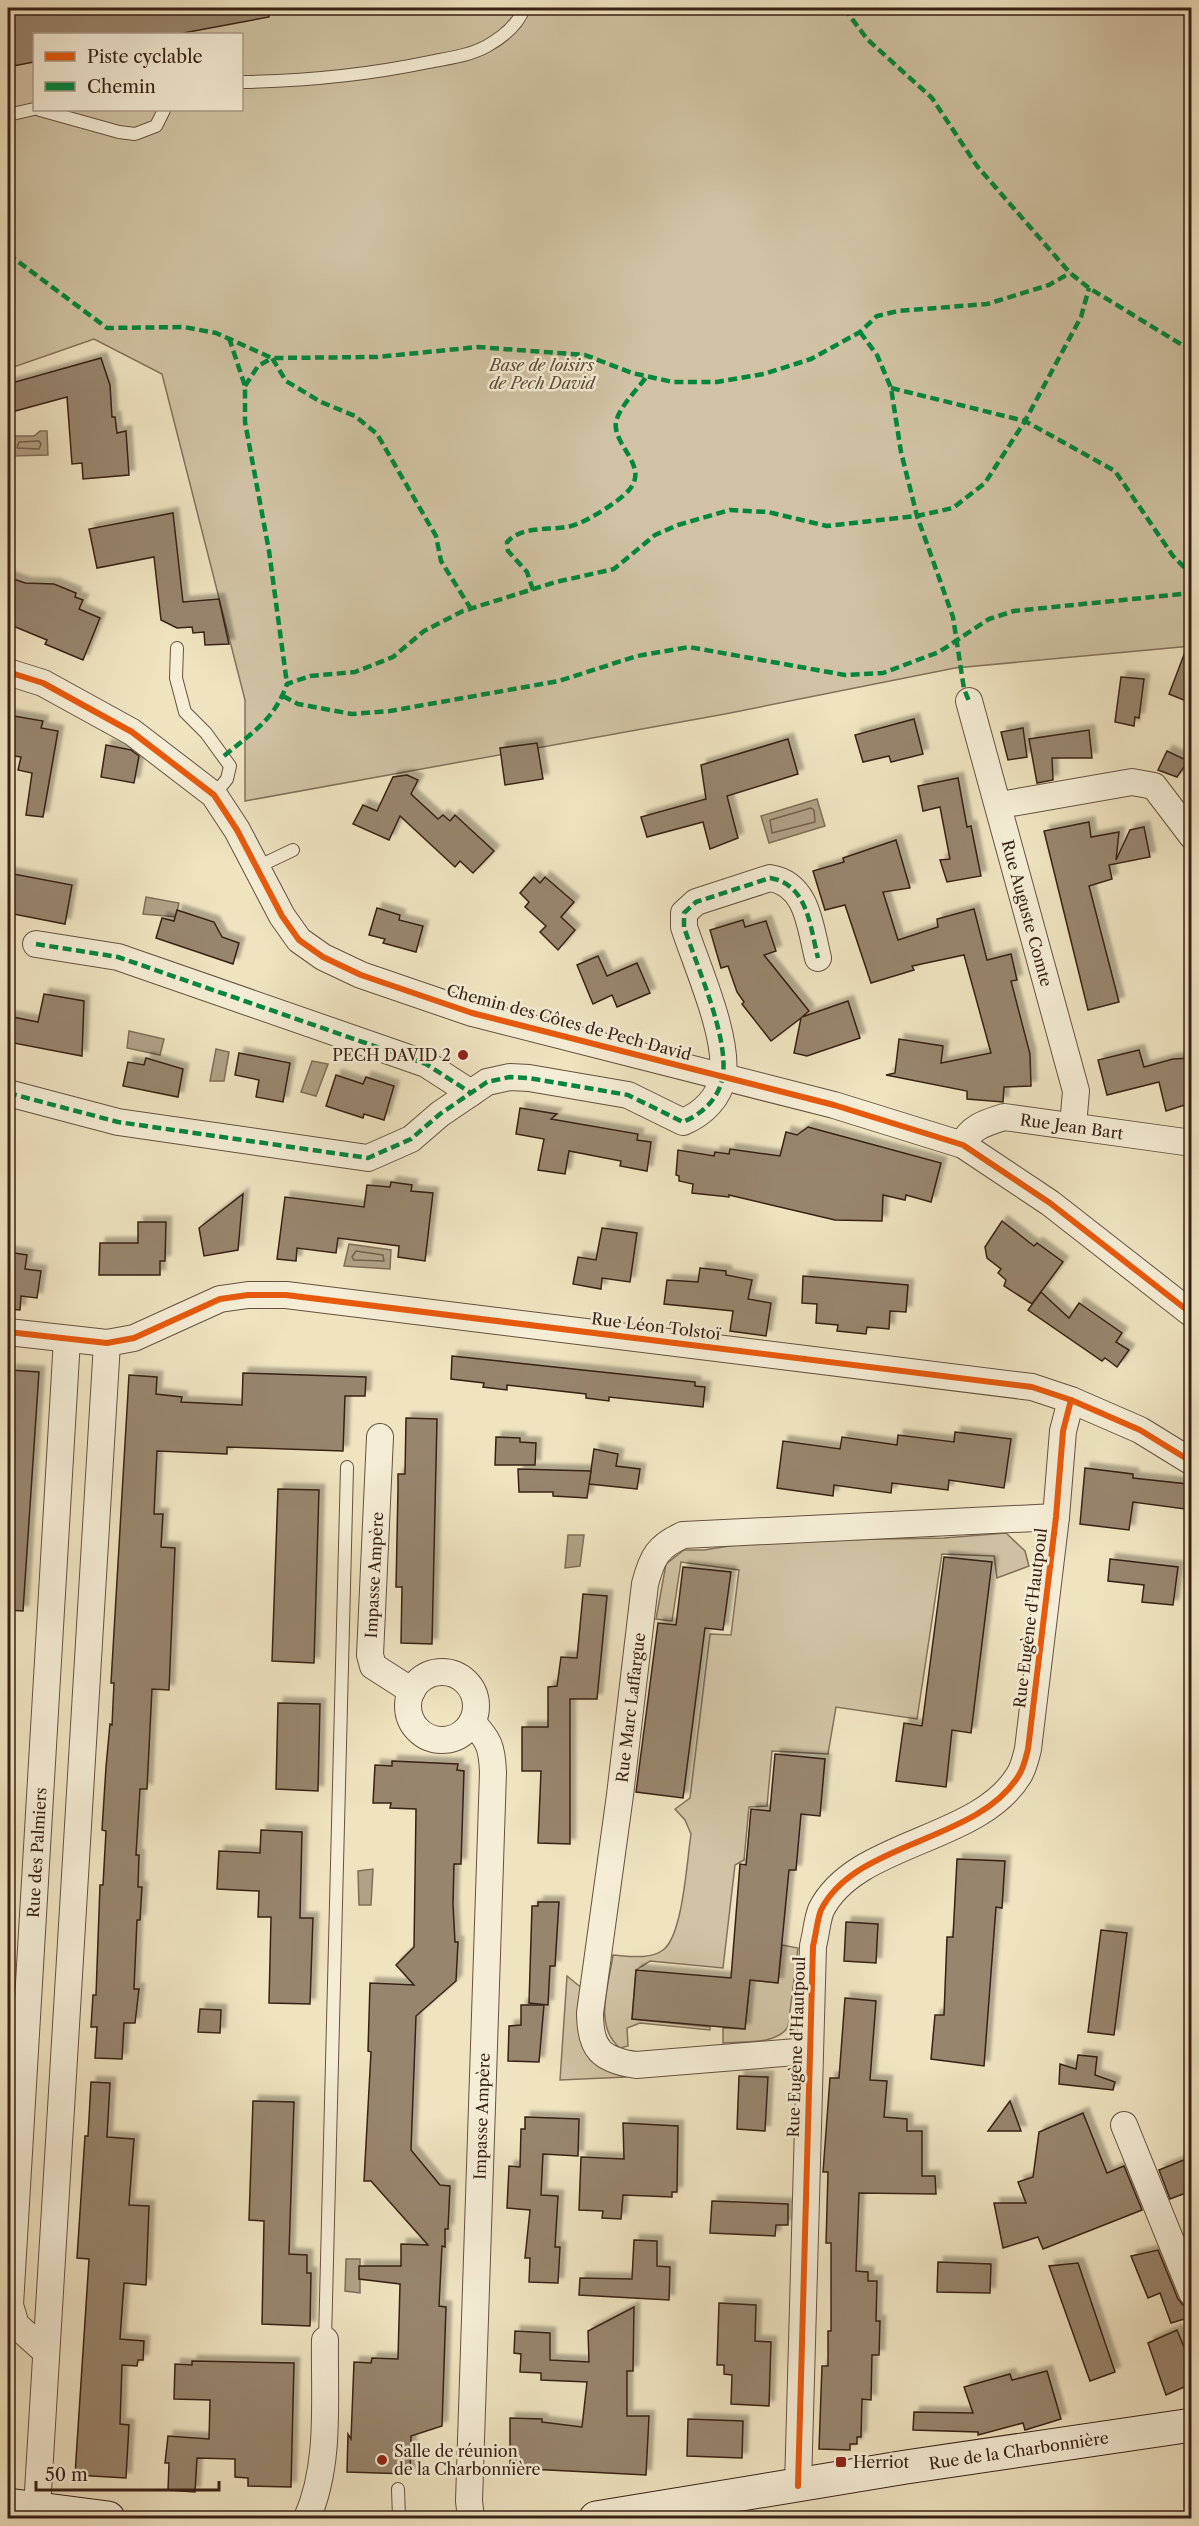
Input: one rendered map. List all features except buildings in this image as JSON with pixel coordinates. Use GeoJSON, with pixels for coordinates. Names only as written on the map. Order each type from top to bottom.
{"type":"FeatureCollection","features":[{"type":"Feature","properties":{"kind":"street","name":"Chemin des Côtes de Pech David"},"geometry":{"type":"LineString","coordinates":[[8,672],[43,683],[132,732],[214,795],[237,830],[255,868],[299,940],[323,957],[361,975],[472,1013],[921,1130],[963,1145],[1050,1203],[1191,1314]]}},
{"type":"Feature","properties":{"kind":"street","name":"Rue Auguste Comte"},"geometry":{"type":"LineString","coordinates":[[969,701],[1000,806],[1076,1091],[1073,1126]]}},
{"type":"Feature","properties":{"kind":"street"},"geometry":{"type":"LineString","coordinates":[[1000,806],[1132,782],[1154,786],[1191,836]]}},
{"type":"Feature","properties":{"kind":"street"},"geometry":{"type":"LineString","coordinates":[[8,1093],[118,1122],[368,1158],[411,1139],[440,1114],[487,1082],[510,1077],[529,1078],[628,1095],[683,1122],[703,1114],[723,1077],[721,1040],[684,927],[684,913],[696,902],[770,878],[782,880],[794,887],[801,897],[818,958]]}},
{"type":"Feature","properties":{"kind":"street"},"geometry":{"type":"LineString","coordinates":[[36,944],[118,957],[426,1064],[471,1093]]}},
{"type":"Feature","properties":{"kind":"street","name":"Rue Jean Bart"},"geometry":{"type":"LineString","coordinates":[[963,1145],[972,1132],[986,1122],[1004,1118],[1191,1143]]}},
{"type":"Feature","properties":{"kind":"street","name":"Rue Léon Tolstoï"},"geometry":{"type":"LineString","coordinates":[[8,1332],[107,1343],[134,1338],[220,1299],[248,1295],[286,1295],[1032,1387],[1071,1400],[1140,1430],[1191,1462]]}},
{"type":"Feature","properties":{"kind":"street","name":"Rue des Palmiers"},"geometry":{"type":"LineString","coordinates":[[45,2351],[16,2325],[9,2305],[67,1339]]}},
{"type":"Feature","properties":{"kind":"street"},"geometry":{"type":"LineString","coordinates":[[107,1343],[45,2351],[22,2507],[108,2518]]}},
{"type":"Feature","properties":{"kind":"street","name":"Rue Eugène d'Hautpoul"},"geometry":{"type":"LineString","coordinates":[[798,2486],[813,1946],[821,1911],[839,1886],[865,1867],[984,1809],[1007,1791],[1020,1774],[1028,1749],[1056,1516],[1063,1431],[1071,1400]]}},
{"type":"Feature","properties":{"kind":"street","name":"Impasse Ampère"},"geometry":{"type":"LineString","coordinates":[[380,1437],[370,1655],[373,1666],[412,1690]]}},
{"type":"Feature","properties":{"kind":"street","name":"Rue Marc Laffargue"},"geometry":{"type":"LineString","coordinates":[[809,2051],[636,2065],[613,2062],[599,2051],[590,2032],[590,2013],[620,1795],[645,1584],[650,1563],[665,1543],[683,1535],[1056,1516]]}},
{"type":"Feature","properties":{"kind":"street"},"geometry":{"type":"LineString","coordinates":[[434,1674],[453,1675],[469,1686],[473,1694],[476,1703],[472,1722],[458,1736],[450,1739],[430,1738],[415,1727],[410,1719],[409,1700],[412,1690],[418,1683],[434,1674]]}},
{"type":"Feature","properties":{"kind":"street","name":"Impasse Ampère"},"geometry":{"type":"LineString","coordinates":[[471,2518],[469,2500],[493,1772],[492,1751],[486,1738],[472,1722]]}},
{"type":"Feature","properties":{"kind":"street"},"geometry":{"type":"LineString","coordinates":[[1124,2126],[1191,2293]]}},
{"type":"Feature","properties":{"kind":"street"},"geometry":{"type":"LineString","coordinates":[[307,2518],[317,2495],[322,2467],[325,2340]]}},
{"type":"Feature","properties":{"kind":"street","name":"Rue de la Charbonnière"},"geometry":{"type":"LineString","coordinates":[[596,2518],[1191,2425]]}},
{"type":"Feature","properties":{"kind":"lane"},"geometry":{"type":"LineString","coordinates":[[243,81],[308,80],[364,74],[467,54],[486,47],[504,35],[520,18],[524,8]]}},
{"type":"Feature","properties":{"kind":"lane"},"geometry":{"type":"LineString","coordinates":[[8,115],[33,109]]}},
{"type":"Feature","properties":{"kind":"lane"},"geometry":{"type":"LineString","coordinates":[[44,111],[135,134],[156,126],[164,111]]}},
{"type":"Feature","properties":{"kind":"lane"},"geometry":{"type":"LineString","coordinates":[[177,648],[176,678],[185,712],[206,733],[230,766],[227,779],[214,795]]}},
{"type":"Feature","properties":{"kind":"lane"},"geometry":{"type":"LineString","coordinates":[[255,868],[293,850]]}},
{"type":"Feature","properties":{"kind":"lane"},"geometry":{"type":"LineString","coordinates":[[325,2340],[347,1467]]}},
{"type":"Feature","properties":{"kind":"lane"},"geometry":{"type":"LineString","coordinates":[[398,2489],[399,2518]]}},
{"type":"Feature","properties":{"kind":"green space","name":"Base de loisirs de Pech David"},"geometry":{"type":"Polygon","coordinates":[[[8,8],[1191,8],[1191,646],[955,668],[725,714],[245,801],[245,700],[162,374],[94,339],[8,369],[8,8]]]}},
{"type":"Feature","properties":{"kind":"green space"},"geometry":{"type":"Polygon","coordinates":[[[1006,1533],[1025,1551],[1029,1566],[997,1578],[994,1556],[942,1554],[917,1719],[836,1707],[828,1754],[772,1751],[767,1806],[749,1807],[744,1860],[735,1865],[723,1968],[650,1961],[636,1970],[632,2019],[710,2027],[710,2030],[640,2023],[627,2028],[628,2046],[620,2048],[612,2039],[605,2017],[606,1992],[613,1955],[639,1957],[663,1950],[670,1942],[680,1914],[691,1834],[685,1820],[675,1809],[690,1798],[710,1634],[731,1635],[739,1570],[681,1562],[672,1621],[656,1619],[666,1564],[684,1550],[704,1550],[760,1541],[944,1538],[1006,1533]]]}},
{"type":"Feature","properties":{"kind":"green space"},"geometry":{"type":"Polygon","coordinates":[[[782,1945],[798,1948],[788,2027],[783,2033],[768,2039],[723,2043],[723,2028],[745,2029],[750,1980],[778,1983],[782,1945]]]}},
{"type":"Feature","properties":{"kind":"green space"},"geometry":{"type":"Polygon","coordinates":[[[567,1976],[583,1989],[582,2033],[589,2056],[597,2065],[627,2077],[560,2080],[567,1976]]]}},
{"type":"Feature","properties":{"kind":"water"},"geometry":{"type":"Polygon","coordinates":[[[40,431],[47,431],[48,455],[11,456],[11,436],[34,436],[40,431]]]}},
{"type":"Feature","properties":{"kind":"water"},"geometry":{"type":"Polygon","coordinates":[[[817,799],[825,826],[769,843],[761,816],[817,799]]]}},
{"type":"Feature","properties":{"kind":"water"},"geometry":{"type":"Polygon","coordinates":[[[146,897],[179,903],[176,917],[143,914],[146,897]]]}},
{"type":"Feature","properties":{"kind":"water"},"geometry":{"type":"Polygon","coordinates":[[[129,1031],[164,1039],[160,1055],[127,1048],[129,1031]]]}},
{"type":"Feature","properties":{"kind":"water"},"geometry":{"type":"Polygon","coordinates":[[[216,1049],[229,1052],[224,1081],[210,1081],[216,1049]]]}},
{"type":"Feature","properties":{"kind":"water"},"geometry":{"type":"Polygon","coordinates":[[[312,1061],[328,1064],[316,1096],[301,1092],[312,1061]]]}},
{"type":"Feature","properties":{"kind":"water"},"geometry":{"type":"Polygon","coordinates":[[[349,1244],[391,1250],[390,1269],[344,1266],[349,1244]]]}},
{"type":"Feature","properties":{"kind":"water"},"geometry":{"type":"Polygon","coordinates":[[[568,1535],[584,1535],[580,1566],[565,1568],[568,1535]]]}},
{"type":"Feature","properties":{"kind":"water"},"geometry":{"type":"Polygon","coordinates":[[[373,1869],[371,1905],[359,1905],[358,1871],[373,1869]]]}},
{"type":"Feature","properties":{"kind":"water"},"geometry":{"type":"Polygon","coordinates":[[[346,2259],[360,2259],[360,2293],[345,2291],[346,2259]]]}},
{"type":"Feature","properties":{"kind":"marked path"},"geometry":{"type":"LineString","coordinates":[[844,8],[867,39],[932,98],[977,166],[1070,273],[1089,288],[1192,351]]}},
{"type":"Feature","properties":{"kind":"marked path"},"geometry":{"type":"LineString","coordinates":[[8,254],[107,328],[184,327],[216,333],[272,358],[377,357],[478,347],[585,355],[632,373],[673,382],[717,382],[764,374],[811,359],[860,332],[877,316],[898,311],[987,304],[1049,285],[1070,273]]}},
{"type":"Feature","properties":{"kind":"marked path"},"geometry":{"type":"LineString","coordinates":[[224,756],[261,725],[282,697],[287,684],[310,676],[355,672],[393,657],[424,631],[463,611],[556,582],[614,569],[655,535],[678,525],[730,510],[768,512],[827,526],[917,516],[953,508],[985,483],[1025,421],[1081,317],[1089,288]]}},
{"type":"Feature","properties":{"kind":"marked path"},"geometry":{"type":"LineString","coordinates":[[860,332],[877,355],[891,388],[901,452],[917,516],[953,617],[964,689],[969,701]]}},
{"type":"Feature","properties":{"kind":"marked path"},"geometry":{"type":"LineString","coordinates":[[229,338],[245,386],[245,422],[269,551],[287,684]]}},
{"type":"Feature","properties":{"kind":"marked path"},"geometry":{"type":"LineString","coordinates":[[245,386],[258,366],[272,358],[286,381],[321,402],[355,416],[377,434],[436,536],[441,561],[471,609]]}},
{"type":"Feature","properties":{"kind":"marked path"},"geometry":{"type":"LineString","coordinates":[[533,590],[527,572],[508,551],[507,542],[521,533],[577,524],[610,505],[629,490],[634,481],[635,472],[619,439],[616,422],[625,404],[647,376]]}},
{"type":"Feature","properties":{"kind":"marked path"},"geometry":{"type":"LineString","coordinates":[[891,388],[1025,421],[1115,471],[1173,556],[1192,575]]}},
{"type":"Feature","properties":{"kind":"marked path"},"geometry":{"type":"LineString","coordinates":[[283,696],[298,704],[352,714],[390,711],[559,681],[637,656],[689,647],[845,675],[883,673],[939,652],[989,619],[1014,611],[1192,593]]}},
{"type":"Feature","properties":{"kind":"marked path"},"geometry":{"type":"LineString","coordinates":[[8,1093],[118,1122],[368,1158],[411,1139],[440,1114],[487,1082],[510,1077],[529,1078],[628,1095],[683,1122],[697,1115],[709,1104],[718,1091],[723,1075],[721,1041],[684,927],[684,913],[696,902],[770,878],[783,882],[800,898],[809,921],[818,958]]}},
{"type":"Feature","properties":{"kind":"marked path"},"geometry":{"type":"LineString","coordinates":[[36,944],[118,957],[426,1064],[471,1093]]}},
{"type":"Feature","properties":{"kind":"cycle path"},"geometry":{"type":"LineString","coordinates":[[8,672],[43,683],[132,732],[214,795],[237,830],[282,916],[299,940],[323,957],[361,975],[472,1013],[834,1105],[963,1145],[1050,1203],[1192,1314]]}},
{"type":"Feature","properties":{"kind":"cycle path"},"geometry":{"type":"LineString","coordinates":[[8,1332],[107,1343],[134,1338],[220,1299],[248,1295],[286,1295],[1032,1387],[1071,1400],[1140,1430],[1192,1462]]}},
{"type":"Feature","properties":{"kind":"cycle path"},"geometry":{"type":"LineString","coordinates":[[798,2486],[813,1946],[818,1918],[821,1910],[838,1887],[861,1869],[976,1815],[1000,1797],[1021,1772],[1028,1749],[1056,1517],[1063,1431],[1071,1400]]}},
{"type":"Feature","properties":{"kind":"place","name":"PECH DAVID 2"},"geometry":{"type":"Point","coordinates":[463,1055]}},
{"type":"Feature","properties":{"kind":"place","name":"Salle de réunion de la Charbonnière"},"geometry":{"type":"Point","coordinates":[382,2460]}},
{"type":"Feature","properties":{"kind":"place","name":"Herriot"},"geometry":{"type":"Point","coordinates":[841,2462]}}]}
